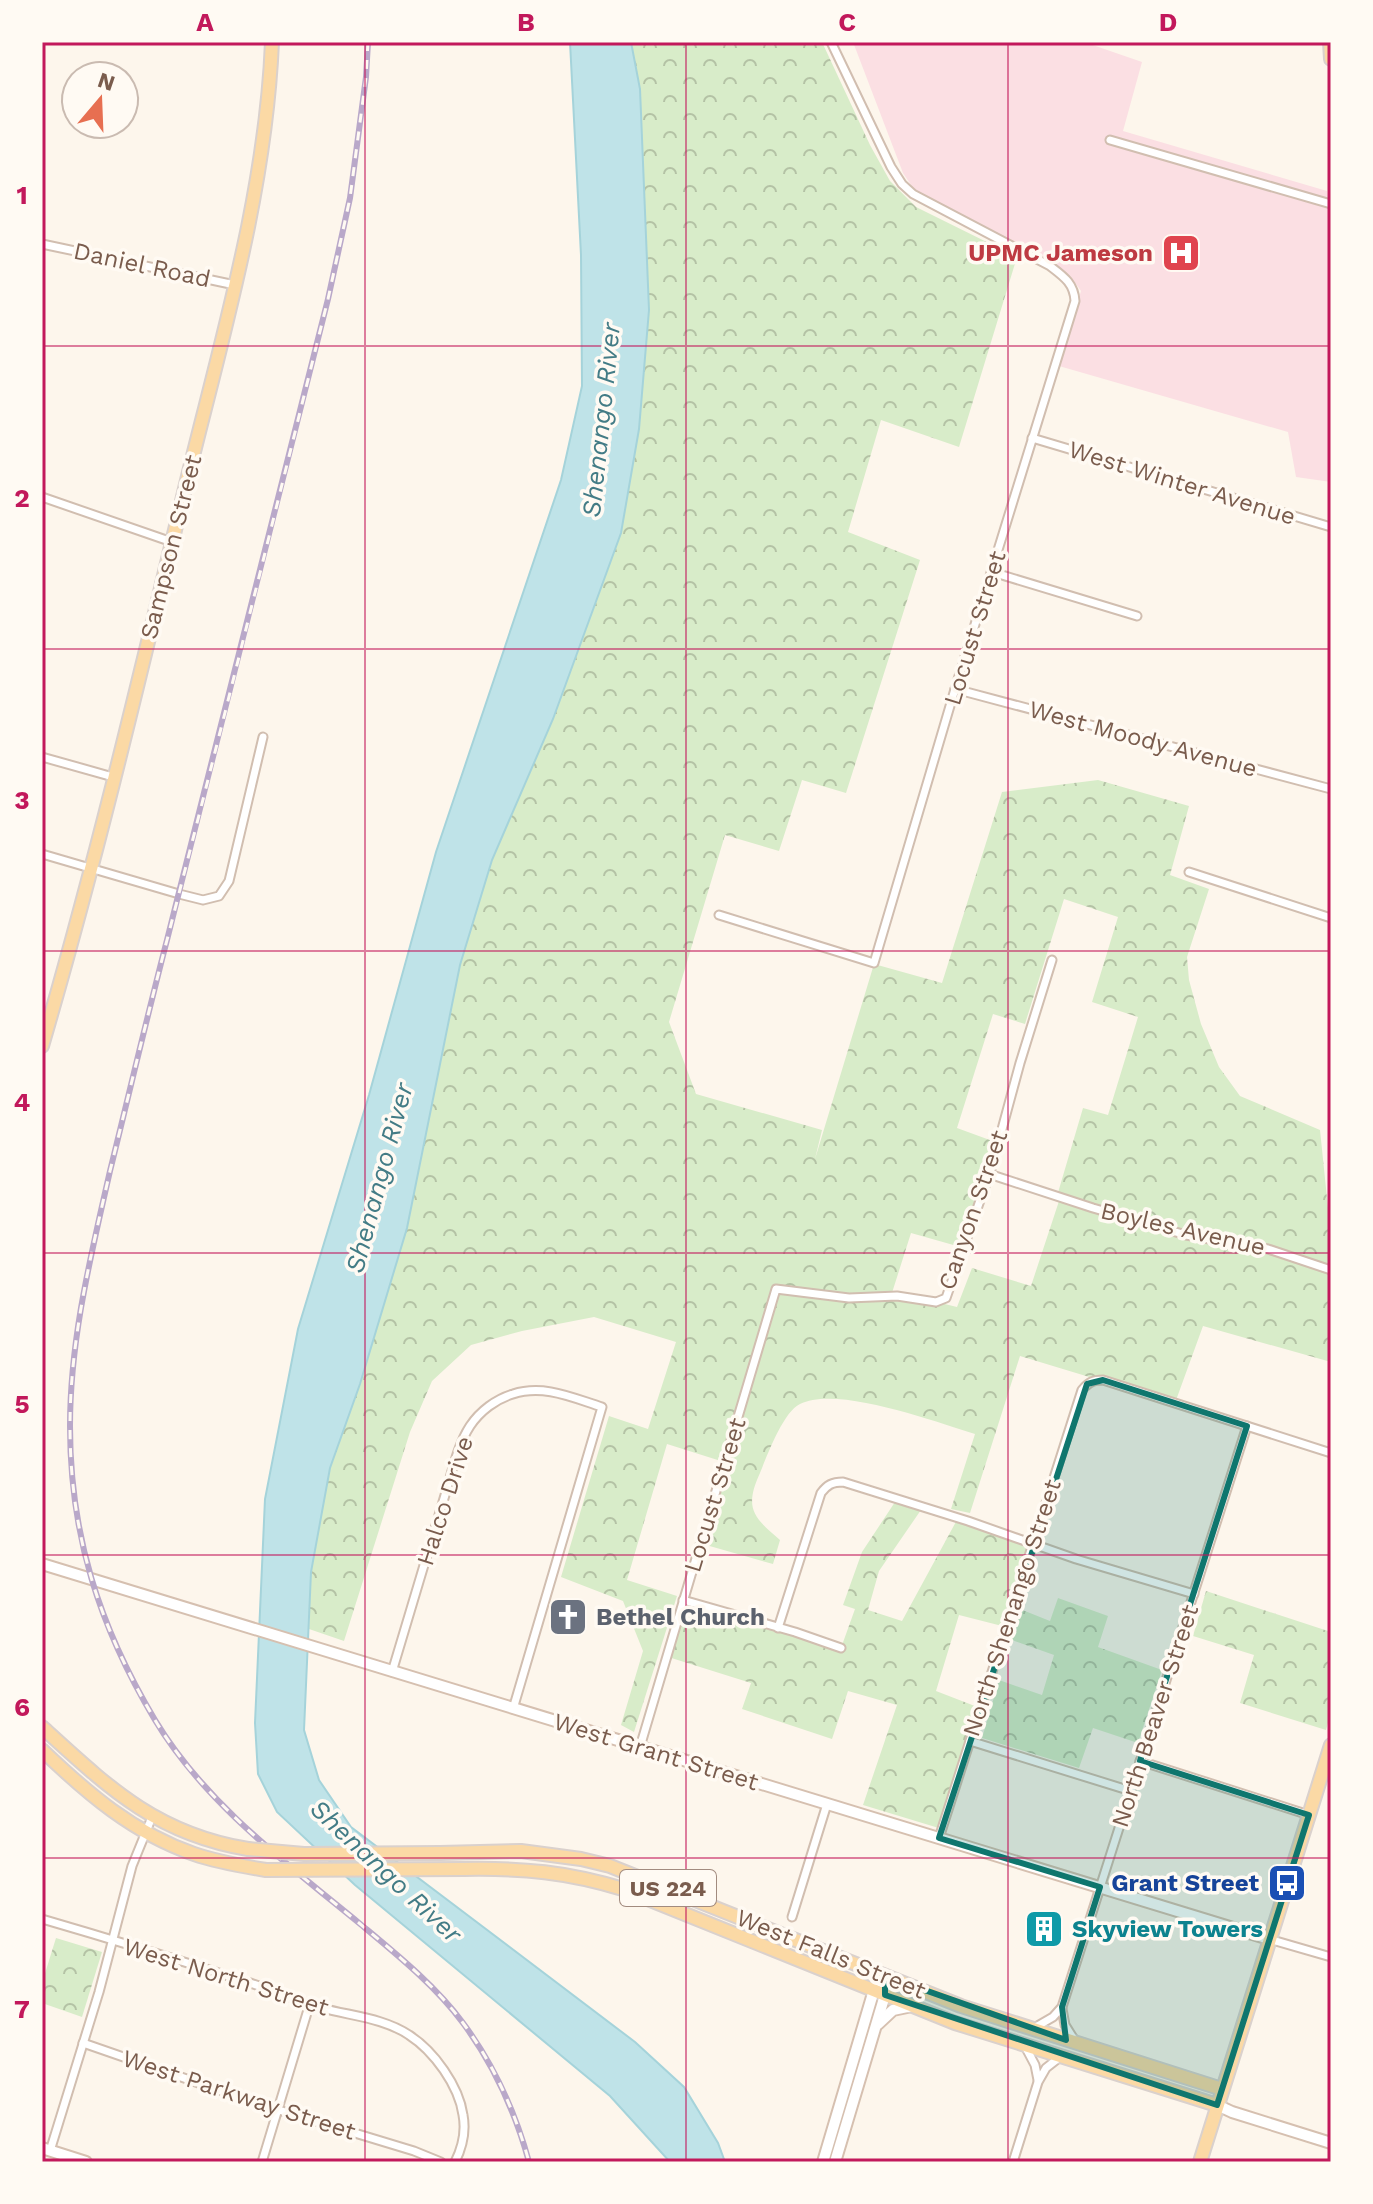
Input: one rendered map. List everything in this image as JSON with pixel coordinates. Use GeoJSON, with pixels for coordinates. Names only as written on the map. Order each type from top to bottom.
{"type":"FeatureCollection","features":[{"type":"Feature","properties":{"kind":"main road","name":"Sampson Street"},"geometry":{"type":"LineString","coordinates":[[42,1046],[90,869],[235,285],[259,162],[272,42]]}},
{"type":"Feature","properties":{"kind":"main road"},"geometry":{"type":"LineString","coordinates":[[1330,42],[1331,59]]}},
{"type":"Feature","properties":{"kind":"main road","name":"West Falls Street"},"geometry":{"type":"LineString","coordinates":[[42,1727],[109,1788],[152,1817],[203,1840],[248,1849],[304,1854],[521,1851],[566,1856],[610,1866],[961,2006],[1222,2089]]}},
{"type":"Feature","properties":{"kind":"main road"},"geometry":{"type":"LineString","coordinates":[[1200,2162],[1331,1745]]}},
{"type":"Feature","properties":{"kind":"main road","name":"West Falls Street"},"geometry":{"type":"LineString","coordinates":[[42,1750],[93,1797],[144,1832],[195,1854],[266,1870],[543,1871],[594,1880],[955,2023],[1217,2105]]}},
{"type":"Feature","properties":{"kind":"street","name":"Locust Street"},"geometry":{"type":"LineString","coordinates":[[719,915],[874,963],[1075,301],[1066,278],[1050,266],[926,202],[902,184],[831,42]]}},
{"type":"Feature","properties":{"kind":"street"},"geometry":{"type":"LineString","coordinates":[[1110,140],[1331,204]]}},
{"type":"Feature","properties":{"kind":"street","name":"Daniel Road"},"geometry":{"type":"LineString","coordinates":[[46,245],[235,285]]}},
{"type":"Feature","properties":{"kind":"street","name":"West Winter Avenue"},"geometry":{"type":"LineString","coordinates":[[1032,438],[1331,527]]}},
{"type":"Feature","properties":{"kind":"street"},"geometry":{"type":"LineString","coordinates":[[42,497],[172,542]]}},
{"type":"Feature","properties":{"kind":"street"},"geometry":{"type":"LineString","coordinates":[[992,572],[1137,616]]}},
{"type":"Feature","properties":{"kind":"street","name":"West Moody Avenue"},"geometry":{"type":"LineString","coordinates":[[955,689],[1331,789]]}},
{"type":"Feature","properties":{"kind":"street"},"geometry":{"type":"LineString","coordinates":[[42,854],[203,900],[219,896],[229,881],[263,737]]}},
{"type":"Feature","properties":{"kind":"street"},"geometry":{"type":"LineString","coordinates":[[42,757],[113,777]]}},
{"type":"Feature","properties":{"kind":"street"},"geometry":{"type":"LineString","coordinates":[[1189,872],[1331,918]]}},
{"type":"Feature","properties":{"kind":"street","name":"Canyon Street"},"geometry":{"type":"LineString","coordinates":[[776,1289],[849,1298],[897,1296],[940,1301],[948,1295],[989,1174],[1052,960]]}},
{"type":"Feature","properties":{"kind":"street","name":"Boyles Avenue"},"geometry":{"type":"LineString","coordinates":[[989,1174],[1186,1235],[1268,1249],[1331,1270]]}},
{"type":"Feature","properties":{"kind":"street","name":"Locust Street"},"geometry":{"type":"LineString","coordinates":[[640,1747],[776,1289]]}},
{"type":"Feature","properties":{"kind":"street","name":"North Shenango Street"},"geometry":{"type":"LineString","coordinates":[[939,1838],[1082,1390],[1091,1382],[1103,1380],[1247,1426]]}},
{"type":"Feature","properties":{"kind":"street","name":"Halco Drive"},"geometry":{"type":"LineString","coordinates":[[392,1672],[439,1515],[471,1425],[491,1404],[514,1393],[558,1393],[602,1407],[513,1709]]}},
{"type":"Feature","properties":{"kind":"street"},"geometry":{"type":"LineString","coordinates":[[1247,1426],[1331,1453]]}},
{"type":"Feature","properties":{"kind":"street","name":"North Beaver Street"},"geometry":{"type":"LineString","coordinates":[[1062,2007],[1247,1426]]}},
{"type":"Feature","properties":{"kind":"street"},"geometry":{"type":"LineString","coordinates":[[778,1628],[821,1493],[830,1484],[843,1482],[1194,1594]]}},
{"type":"Feature","properties":{"kind":"street","name":"West Grant Street"},"geometry":{"type":"LineString","coordinates":[[42,1564],[1269,1939]]}},
{"type":"Feature","properties":{"kind":"street"},"geometry":{"type":"LineString","coordinates":[[683,1600],[841,1648]]}},
{"type":"Feature","properties":{"kind":"street"},"geometry":{"type":"LineString","coordinates":[[970,1741],[1131,1791]]}},
{"type":"Feature","properties":{"kind":"street"},"geometry":{"type":"LineString","coordinates":[[1140,1761],[1309,1815]]}},
{"type":"Feature","properties":{"kind":"street"},"geometry":{"type":"LineString","coordinates":[[792,1917],[827,1804]]}},
{"type":"Feature","properties":{"kind":"street"},"geometry":{"type":"LineString","coordinates":[[86,2162],[46,2149],[83,2043],[132,1866],[152,1817]]}},
{"type":"Feature","properties":{"kind":"street","name":"West North Street"},"geometry":{"type":"LineString","coordinates":[[42,1919],[393,2027],[410,2035],[427,2051],[456,2092],[463,2115],[462,2147],[455,2162]]}},
{"type":"Feature","properties":{"kind":"street"},"geometry":{"type":"LineString","coordinates":[[1269,1939],[1331,1957]]}},
{"type":"Feature","properties":{"kind":"street"},"geometry":{"type":"LineString","coordinates":[[823,2162],[885,1976]]}},
{"type":"Feature","properties":{"kind":"street"},"geometry":{"type":"LineString","coordinates":[[835,2162],[876,2025],[880,1993]]}},
{"type":"Feature","properties":{"kind":"street"},"geometry":{"type":"LineString","coordinates":[[262,2162],[310,2003]]}},
{"type":"Feature","properties":{"kind":"street"},"geometry":{"type":"LineString","coordinates":[[876,2025],[893,2010],[914,2006]]}},
{"type":"Feature","properties":{"kind":"street"},"geometry":{"type":"LineString","coordinates":[[1032,2029],[1053,2017],[1062,2007]]}},
{"type":"Feature","properties":{"kind":"street"},"geometry":{"type":"LineString","coordinates":[[1062,2007],[1065,2025],[1078,2043]]}},
{"type":"Feature","properties":{"kind":"street","name":"West Parkway Street"},"geometry":{"type":"LineString","coordinates":[[83,2043],[441,2162]]}},
{"type":"Feature","properties":{"kind":"street"},"geometry":{"type":"LineString","coordinates":[[1024,2045],[1035,2065],[1038,2082]]}},
{"type":"Feature","properties":{"kind":"street"},"geometry":{"type":"LineString","coordinates":[[1013,2162],[1038,2082],[1046,2068],[1061,2057]]}},
{"type":"Feature","properties":{"kind":"street"},"geometry":{"type":"LineString","coordinates":[[1217,2105],[1331,2143]]}},
{"type":"Feature","properties":{"kind":"highlighted area"},"geometry":{"type":"Polygon","coordinates":[[[1103,1380],[1247,1426],[1140,1761],[1309,1815],[1217,2105],[885,1995],[885,1976],[1066,2040],[1062,2007],[1100,1887],[939,1838],[1087,1384],[1103,1380]]]}},
{"type":"Feature","properties":{"kind":"shaded area","name":"UPMC Jameson"},"geometry":{"type":"Polygon","coordinates":[[[853,42],[1084,42],[1142,62],[1123,131],[1327,191],[1331,238],[1331,482],[1296,477],[1288,432],[1059,366],[1081,291],[1071,277],[1059,268],[928,200],[913,188],[903,173],[853,42]]]}},
{"type":"Feature","properties":{"kind":"green space"},"geometry":{"type":"Polygon","coordinates":[[[631,42],[822,42],[890,181],[916,207],[1017,257],[959,447],[881,420],[848,532],[920,560],[846,793],[802,780],[779,851],[725,835],[669,1022],[696,1094],[822,1130],[815,1159],[874,964],[942,983],[1002,792],[1098,780],[1189,806],[1170,875],[1209,889],[1187,957],[1189,980],[1201,1024],[1219,1067],[1240,1096],[1320,1130],[1331,1237],[1331,1362],[1203,1326],[1175,1403],[1020,1356],[970,1513],[951,1509],[975,1434],[861,1402],[817,1399],[800,1404],[776,1435],[753,1495],[752,1504],[758,1518],[780,1540],[773,1564],[699,1543],[724,1462],[667,1444],[627,1580],[677,1596],[634,1732],[621,1725],[643,1651],[623,1601],[561,1577],[609,1416],[648,1429],[676,1342],[594,1317],[471,1345],[432,1381],[410,1432],[344,1641],[309,1629],[311,1572],[330,1468],[360,1384],[407,1228],[460,965],[492,860],[553,719],[621,533],[639,429],[649,310],[640,89],[631,42]],[[1064,899],[1025,1024],[993,1014],[957,1128],[998,1143],[964,1248],[911,1233],[891,1296],[916,1297],[957,1307],[972,1268],[1031,1286],[1060,1198],[1057,1196],[1083,1108],[1108,1115],[1138,1017],[1092,1002],[1118,917],[1064,899]]]}},
{"type":"Feature","properties":{"kind":"green space"},"geometry":{"type":"Polygon","coordinates":[[[897,1499],[923,1507],[879,1571],[868,1610],[902,1621],[958,1518],[1033,1544],[1006,1627],[959,1615],[936,1691],[980,1708],[942,1829],[863,1805],[897,1705],[848,1691],[832,1739],[742,1709],[751,1683],[665,1656],[683,1600],[841,1648],[855,1609],[843,1605],[862,1552],[897,1499]]]}},
{"type":"Feature","properties":{"kind":"green space"},"geometry":{"type":"Polygon","coordinates":[[[1206,1591],[1331,1632],[1331,1712],[1326,1730],[1240,1703],[1254,1655],[1193,1636],[1206,1591]]]}},
{"type":"Feature","properties":{"kind":"green space"},"geometry":{"type":"Polygon","coordinates":[[[1058,1598],[1108,1616],[1098,1647],[1162,1670],[1138,1743],[1093,1728],[1079,1768],[982,1738],[999,1680],[1042,1695],[1054,1655],[1009,1639],[1020,1609],[1050,1621],[1058,1598]]]}},
{"type":"Feature","properties":{"kind":"green space"},"geometry":{"type":"Polygon","coordinates":[[[56,1938],[102,1952],[82,2017],[42,2003],[42,1983],[56,1938]]]}},
{"type":"Feature","properties":{"kind":"water","name":"Shenango River"},"geometry":{"type":"Polygon","coordinates":[[[570,42],[631,42],[640,89],[649,310],[639,429],[621,533],[553,719],[492,860],[460,965],[407,1228],[360,1384],[330,1468],[311,1572],[304,1730],[319,1780],[351,1827],[635,2042],[684,2087],[718,2143],[725,2162],[670,2162],[610,2096],[355,1885],[277,1812],[258,1774],[255,1723],[265,1499],[298,1329],[369,1095],[436,852],[561,480],[582,386],[581,255],[570,42]]]}},
{"type":"Feature","properties":{"kind":"railway"},"geometry":{"type":"LineString","coordinates":[[368,42],[350,198],[328,299],[145,1027],[89,1266],[71,1394],[71,1466],[82,1542],[103,1614],[135,1685],[155,1720],[197,1778],[248,1830],[400,1958],[452,2009],[494,2072],[529,2162]]}},
{"type":"Feature","properties":{"kind":"place","name":"UPMC Jameson"},"geometry":{"type":"Point","coordinates":[1181,253]}},
{"type":"Feature","properties":{"kind":"place","name":"Bethel Church"},"geometry":{"type":"Point","coordinates":[568,1617]}},
{"type":"Feature","properties":{"kind":"place","name":"Grant Street"},"geometry":{"type":"Point","coordinates":[1287,1883]}},
{"type":"Feature","properties":{"kind":"place","name":"Skyview Towers"},"geometry":{"type":"Point","coordinates":[1044,1929]}}]}
